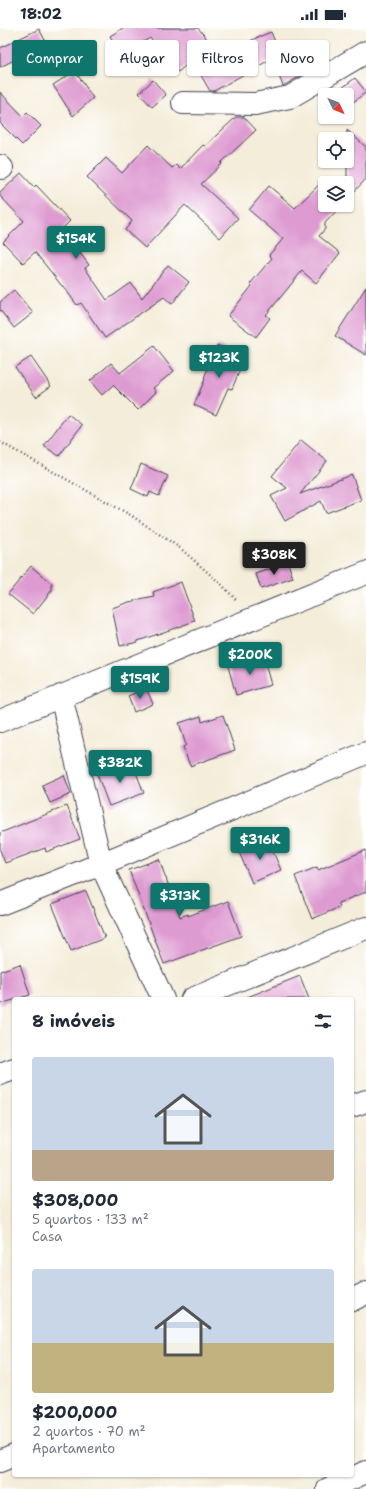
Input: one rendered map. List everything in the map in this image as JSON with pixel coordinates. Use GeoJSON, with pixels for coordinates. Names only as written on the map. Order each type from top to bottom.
{"type":"FeatureCollection","features":[{"type":"Feature","properties":{"kind":"street"},"geometry":{"type":"LineString","coordinates":[[183,103],[255,104],[290,97],[366,52]]}},
{"type":"Feature","properties":{"kind":"street"},"geometry":{"type":"LineString","coordinates":[[0,721],[366,573]]}},
{"type":"Feature","properties":{"kind":"street"},"geometry":{"type":"LineString","coordinates":[[61,696],[101,864],[162,997]]}},
{"type":"Feature","properties":{"kind":"street"},"geometry":{"type":"LineString","coordinates":[[0,904],[101,864],[366,753]]}},
{"type":"Feature","properties":{"kind":"street"},"geometry":{"type":"LineString","coordinates":[[197,997],[366,928]]}},
{"type":"Feature","properties":{"kind":"street"},"geometry":{"type":"LineString","coordinates":[[0,1074],[12,1070]]}},
{"type":"Feature","properties":{"kind":"street"},"geometry":{"type":"LineString","coordinates":[[354,1105],[366,1100]]}},
{"type":"Feature","properties":{"kind":"street"},"geometry":{"type":"LineString","coordinates":[[354,1299],[366,1293]]}},
{"type":"Feature","properties":{"kind":"street"},"geometry":{"type":"LineString","coordinates":[[0,1461],[12,1456]]}},
{"type":"Feature","properties":{"kind":"street"},"geometry":{"type":"LineString","coordinates":[[328,1489],[366,1472]]}},
{"type":"Feature","properties":{"kind":"path"},"geometry":{"type":"LineString","coordinates":[[0,442],[132,516],[180,548],[222,585],[254,619]]}},
{"type":"Feature","properties":{"kind":"building"},"geometry":{"type":"Polygon","coordinates":[[[123,28],[198,28],[208,40],[187,40],[187,64],[179,71],[179,40],[152,40],[150,38],[147,40],[112,40],[110,36],[123,28]]]}},
{"type":"Feature","properties":{"kind":"building"},"geometry":{"type":"Polygon","coordinates":[[[39,29],[45,40],[16,40],[39,29]]]}},
{"type":"Feature","properties":{"kind":"building"},"geometry":{"type":"Polygon","coordinates":[[[271,32],[274,40],[266,40],[266,62],[258,66],[258,40],[252,40],[271,32]]]}},
{"type":"Feature","properties":{"kind":"building"},"geometry":{"type":"Polygon","coordinates":[[[12,42],[12,61],[0,67],[0,48],[12,42]]]}},
{"type":"Feature","properties":{"kind":"building"},"geometry":{"type":"Polygon","coordinates":[[[67,76],[78,76],[93,98],[73,116],[53,85],[67,76]]]}},
{"type":"Feature","properties":{"kind":"building"},"geometry":{"type":"Polygon","coordinates":[[[201,76],[241,76],[214,91],[210,91],[201,76]]]}},
{"type":"Feature","properties":{"kind":"building"},"geometry":{"type":"Polygon","coordinates":[[[279,76],[300,76],[283,86],[279,76]]]}},
{"type":"Feature","properties":{"kind":"building"},"geometry":{"type":"Polygon","coordinates":[[[355,78],[366,92],[354,101],[354,88],[342,88],[355,78]]]}},
{"type":"Feature","properties":{"kind":"building"},"geometry":{"type":"Polygon","coordinates":[[[153,80],[166,95],[152,107],[139,93],[153,80]]]}},
{"type":"Feature","properties":{"kind":"building"},"geometry":{"type":"Polygon","coordinates":[[[0,92],[23,116],[27,112],[41,126],[22,145],[0,123],[0,92]]]}},
{"type":"Feature","properties":{"kind":"building"},"geometry":{"type":"Polygon","coordinates":[[[236,117],[244,117],[256,130],[201,184],[238,218],[220,238],[185,205],[145,248],[125,230],[132,221],[87,177],[106,158],[122,173],[148,145],[172,168],[176,165],[180,169],[203,145],[205,146],[236,117]]]}},
{"type":"Feature","properties":{"kind":"building"},"geometry":{"type":"Polygon","coordinates":[[[354,136],[366,147],[366,179],[354,192],[354,176],[347,176],[347,168],[354,168],[354,136]]]}},
{"type":"Feature","properties":{"kind":"building"},"geometry":{"type":"Polygon","coordinates":[[[21,173],[34,187],[36,185],[70,221],[62,229],[89,265],[85,268],[107,300],[131,283],[142,298],[168,265],[189,282],[172,304],[164,297],[105,338],[81,303],[77,305],[35,252],[23,263],[3,242],[24,221],[0,196],[0,193],[21,173]]]}},
{"type":"Feature","properties":{"kind":"building"},"geometry":{"type":"Polygon","coordinates":[[[269,186],[295,208],[318,186],[318,212],[335,212],[325,223],[325,229],[319,236],[340,253],[316,283],[302,271],[266,315],[270,318],[256,337],[228,316],[252,286],[250,284],[272,258],[269,255],[283,239],[249,210],[269,186]]]}},
{"type":"Feature","properties":{"kind":"building"},"geometry":{"type":"Polygon","coordinates":[[[366,287],[366,355],[335,336],[366,287]]]}},
{"type":"Feature","properties":{"kind":"building"},"geometry":{"type":"Polygon","coordinates":[[[14,290],[33,313],[14,328],[0,310],[0,302],[14,290]]]}},
{"type":"Feature","properties":{"kind":"building"},"geometry":{"type":"Polygon","coordinates":[[[217,345],[245,357],[232,389],[228,388],[216,415],[194,405],[217,345]]]}},
{"type":"Feature","properties":{"kind":"building"},"geometry":{"type":"Polygon","coordinates":[[[154,346],[174,371],[153,388],[156,392],[138,410],[113,385],[102,395],[90,381],[111,363],[120,373],[154,346]]]}},
{"type":"Feature","properties":{"kind":"building"},"geometry":{"type":"Polygon","coordinates":[[[31,357],[51,386],[36,397],[15,367],[31,357]]]}},
{"type":"Feature","properties":{"kind":"building"},"geometry":{"type":"Polygon","coordinates":[[[68,414],[82,425],[59,456],[44,446],[68,414]]]}},
{"type":"Feature","properties":{"kind":"building"},"geometry":{"type":"Polygon","coordinates":[[[301,440],[327,461],[300,494],[352,475],[361,500],[326,513],[321,501],[285,521],[271,496],[287,488],[272,476],[301,440]]]}},
{"type":"Feature","properties":{"kind":"building"},"geometry":{"type":"Polygon","coordinates":[[[141,464],[168,476],[159,496],[150,492],[148,497],[131,489],[141,464]]]}},
{"type":"Feature","properties":{"kind":"building"},"geometry":{"type":"Polygon","coordinates":[[[288,563],[293,578],[261,589],[256,574],[288,563]]]}},
{"type":"Feature","properties":{"kind":"building"},"geometry":{"type":"Polygon","coordinates":[[[31,566],[52,584],[52,590],[33,614],[8,594],[31,566]]]}},
{"type":"Feature","properties":{"kind":"building"},"geometry":{"type":"Polygon","coordinates":[[[181,582],[195,621],[138,642],[120,646],[112,608],[129,602],[155,597],[153,592],[181,582]]]}},
{"type":"Feature","properties":{"kind":"building"},"geometry":{"type":"Polygon","coordinates":[[[263,656],[271,685],[236,695],[228,666],[263,656]]]}},
{"type":"Feature","properties":{"kind":"building"},"geometry":{"type":"Polygon","coordinates":[[[146,688],[153,704],[134,712],[128,696],[146,688]]]}},
{"type":"Feature","properties":{"kind":"building"},"geometry":{"type":"Polygon","coordinates":[[[223,715],[235,750],[190,766],[183,747],[186,745],[179,723],[201,716],[202,722],[223,715]]]}},
{"type":"Feature","properties":{"kind":"building"},"geometry":{"type":"Polygon","coordinates":[[[132,762],[144,793],[109,806],[97,774],[132,762]]]}},
{"type":"Feature","properties":{"kind":"building"},"geometry":{"type":"Polygon","coordinates":[[[64,775],[71,794],[50,803],[42,785],[64,775]]]}},
{"type":"Feature","properties":{"kind":"building"},"geometry":{"type":"Polygon","coordinates":[[[67,806],[80,839],[46,852],[45,848],[5,863],[0,850],[0,833],[67,806]]]}},
{"type":"Feature","properties":{"kind":"building"},"geometry":{"type":"Polygon","coordinates":[[[268,840],[281,870],[252,883],[239,852],[268,840]]]}},
{"type":"Feature","properties":{"kind":"building"},"geometry":{"type":"Polygon","coordinates":[[[366,850],[366,892],[338,903],[340,907],[312,919],[295,876],[317,867],[318,870],[366,850]]]}},
{"type":"Feature","properties":{"kind":"building"},"geometry":{"type":"Polygon","coordinates":[[[159,859],[180,917],[188,914],[188,916],[228,901],[241,936],[164,964],[129,870],[159,859]]]}},
{"type":"Feature","properties":{"kind":"building"},"geometry":{"type":"Polygon","coordinates":[[[86,891],[105,938],[71,951],[52,904],[86,891]]]}},
{"type":"Feature","properties":{"kind":"building"},"geometry":{"type":"Polygon","coordinates":[[[20,964],[30,995],[23,997],[12,997],[12,1000],[0,1004],[0,971],[20,964]]]}},
{"type":"Feature","properties":{"kind":"building"},"geometry":{"type":"Polygon","coordinates":[[[300,976],[308,997],[248,997],[300,976]]]}}]}
